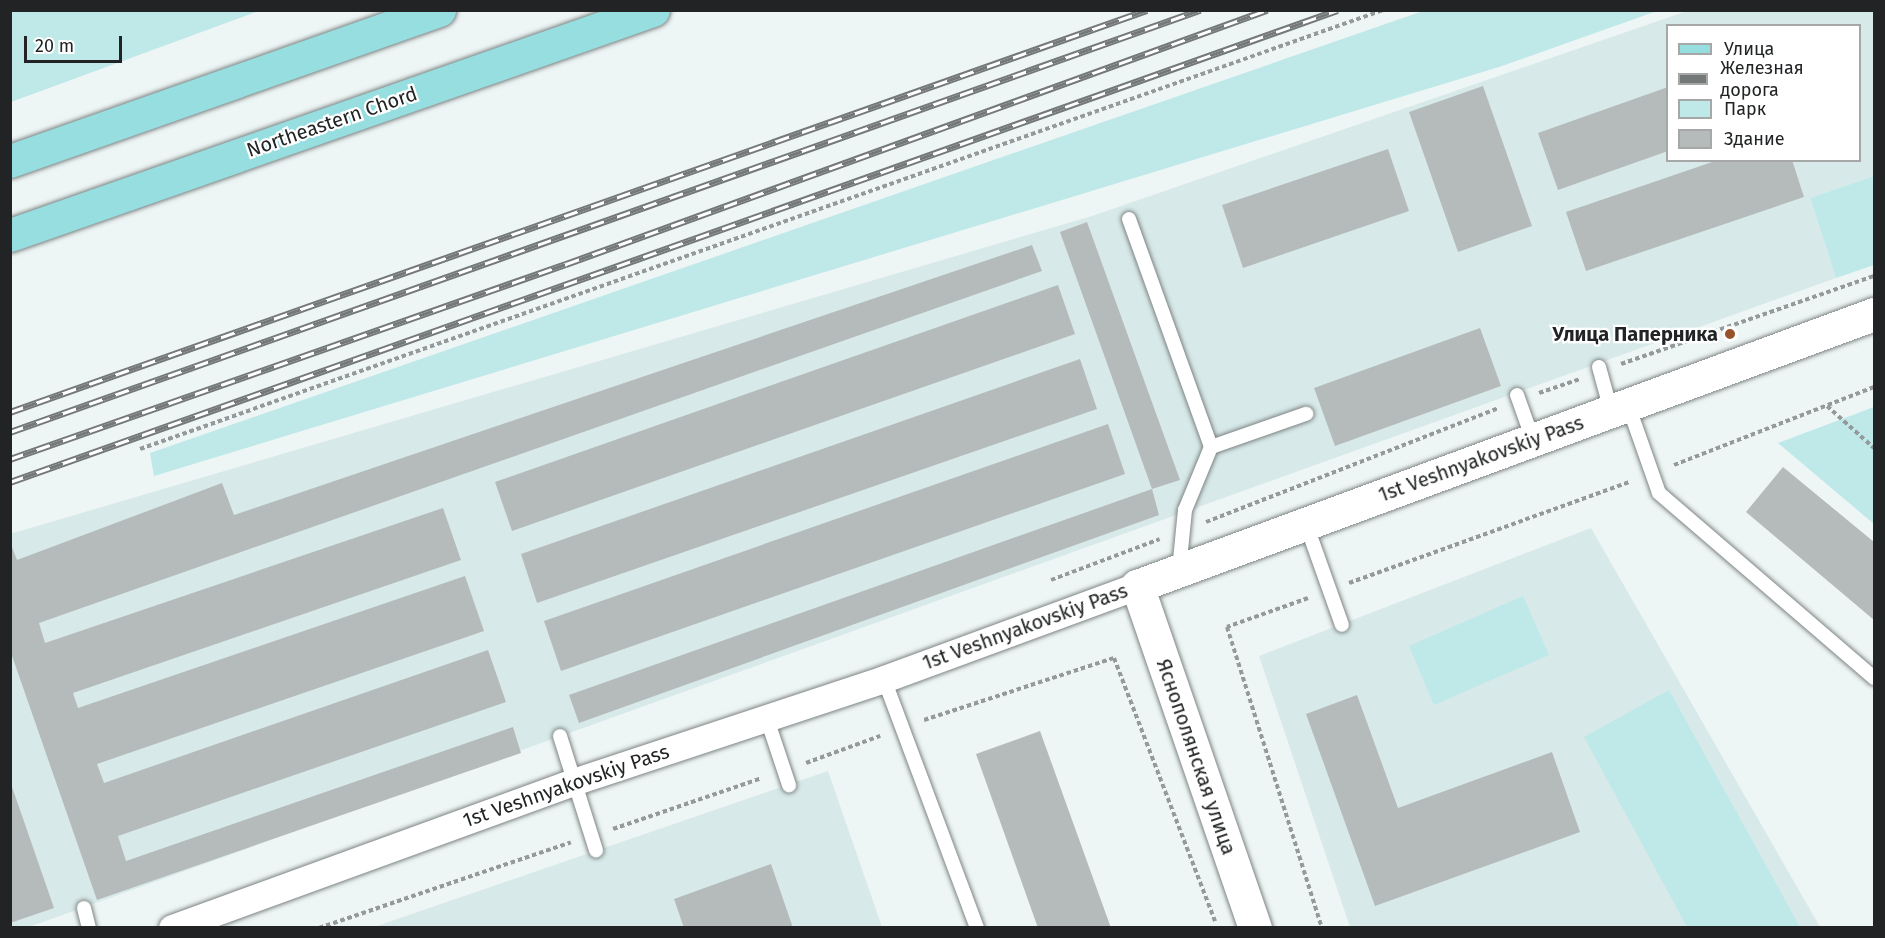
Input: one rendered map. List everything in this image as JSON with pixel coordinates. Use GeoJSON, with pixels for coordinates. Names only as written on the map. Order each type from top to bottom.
{"type":"FeatureCollection","features":[{"type":"Feature","properties":{"kind":"main road"},"geometry":{"type":"LineString","coordinates":[[10,161],[439,10]]}},
{"type":"Feature","properties":{"kind":"main road","name":"Northeastern Chord"},"geometry":{"type":"LineString","coordinates":[[10,235],[653,10]]}},
{"type":"Feature","properties":{"kind":"street","name":"1st Veshnyakovskiy Pass"},"geometry":{"type":"LineString","coordinates":[[172,927],[576,781],[884,678],[1875,314]]}},
{"type":"Feature","properties":{"kind":"street","name":"Яснополянская улица"},"geometry":{"type":"LineString","coordinates":[[1137,586],[1255,927]]}},
{"type":"Feature","properties":{"kind":"lane"},"geometry":{"type":"LineString","coordinates":[[1129,219],[1210,447],[1185,510],[1179,571]]}},
{"type":"Feature","properties":{"kind":"lane"},"geometry":{"type":"LineString","coordinates":[[1600,369],[1652,474],[1659,493],[1875,678]]}},
{"type":"Feature","properties":{"kind":"lane"},"geometry":{"type":"LineString","coordinates":[[1518,398],[1533,440]]}},
{"type":"Feature","properties":{"kind":"lane"},"geometry":{"type":"LineString","coordinates":[[1210,447],[1306,414]]}},
{"type":"Feature","properties":{"kind":"lane"},"geometry":{"type":"LineString","coordinates":[[1306,524],[1342,625]]}},
{"type":"Feature","properties":{"kind":"lane"},"geometry":{"type":"LineString","coordinates":[[884,678],[977,927]]}},
{"type":"Feature","properties":{"kind":"lane"},"geometry":{"type":"LineString","coordinates":[[767,719],[789,784]]}},
{"type":"Feature","properties":{"kind":"lane"},"geometry":{"type":"LineString","coordinates":[[560,736],[596,850]]}},
{"type":"Feature","properties":{"kind":"lane"},"geometry":{"type":"LineString","coordinates":[[84,908],[89,927]]}},
{"type":"Feature","properties":{"kind":"path"},"geometry":{"type":"LineString","coordinates":[[140,449],[1383,10]]}},
{"type":"Feature","properties":{"kind":"path"},"geometry":{"type":"LineString","coordinates":[[1051,580],[1182,531],[1518,398],[1875,276]]}},
{"type":"Feature","properties":{"kind":"path"},"geometry":{"type":"LineString","coordinates":[[1322,927],[1227,627],[1652,474],[1875,387]]}},
{"type":"Feature","properties":{"kind":"path"},"geometry":{"type":"LineString","coordinates":[[1827,406],[1875,448]]}},
{"type":"Feature","properties":{"kind":"path"},"geometry":{"type":"LineString","coordinates":[[823,757],[902,727],[1080,666],[1114,658],[1217,927]]}},
{"type":"Feature","properties":{"kind":"shaded area"},"geometry":{"type":"Polygon","coordinates":[[[1687,11],[1874,11],[1874,176],[1810,198],[1836,278],[29,927],[10,927],[10,534],[1092,216],[1687,11]]]}},
{"type":"Feature","properties":{"kind":"shaded area"},"geometry":{"type":"Polygon","coordinates":[[[1591,528],[1820,927],[1350,927],[1259,656],[1591,528]]]}},
{"type":"Feature","properties":{"kind":"shaded area"},"geometry":{"type":"Polygon","coordinates":[[[828,771],[882,927],[371,928],[828,771]]]}},
{"type":"Feature","properties":{"kind":"green space"},"geometry":{"type":"Polygon","coordinates":[[[11,10],[259,10],[259,11],[11,102],[11,10]]]}},
{"type":"Feature","properties":{"kind":"green space"},"geometry":{"type":"Polygon","coordinates":[[[1423,11],[1657,11],[1499,67],[154,476],[150,453],[1423,11]]]}},
{"type":"Feature","properties":{"kind":"green space"},"geometry":{"type":"Polygon","coordinates":[[[1874,176],[1874,265],[1836,278],[1810,198],[1874,176]]]}},
{"type":"Feature","properties":{"kind":"green space"},"geometry":{"type":"Polygon","coordinates":[[[1874,407],[1874,524],[1778,443],[1874,407]]]}},
{"type":"Feature","properties":{"kind":"green space"},"geometry":{"type":"Polygon","coordinates":[[[1523,596],[1549,655],[1434,705],[1409,646],[1523,596]]]}},
{"type":"Feature","properties":{"kind":"green space"},"geometry":{"type":"Polygon","coordinates":[[[1669,690],[1800,927],[1687,927],[1584,737],[1669,690]]]}},
{"type":"Feature","properties":{"kind":"building"},"geometry":{"type":"Polygon","coordinates":[[[1483,86],[1532,226],[1458,252],[1409,112],[1483,86]]]}},
{"type":"Feature","properties":{"kind":"building"},"geometry":{"type":"Polygon","coordinates":[[[1666,88],[1666,152],[1558,190],[1538,133],[1666,88]]]}},
{"type":"Feature","properties":{"kind":"building"},"geometry":{"type":"Polygon","coordinates":[[[1388,149],[1409,211],[1243,268],[1222,205],[1388,149]]]}},
{"type":"Feature","properties":{"kind":"building"},"geometry":{"type":"Polygon","coordinates":[[[1712,162],[1793,162],[1804,197],[1586,271],[1566,212],[1712,162]]]}},
{"type":"Feature","properties":{"kind":"building"},"geometry":{"type":"Polygon","coordinates":[[[1087,222],[1180,480],[1152,489],[1060,232],[1087,222]]]}},
{"type":"Feature","properties":{"kind":"building"},"geometry":{"type":"Polygon","coordinates":[[[1032,245],[1042,271],[39,623],[45,643],[443,508],[461,560],[73,693],[78,708],[465,576],[484,631],[97,764],[104,783],[488,650],[506,702],[118,836],[126,861],[513,727],[521,753],[97,900],[10,650],[10,542],[17,560],[222,483],[234,515],[1032,245]]]}},
{"type":"Feature","properties":{"kind":"building"},"geometry":{"type":"Polygon","coordinates":[[[1058,285],[1075,334],[512,531],[495,482],[1058,285]]]}},
{"type":"Feature","properties":{"kind":"building"},"geometry":{"type":"Polygon","coordinates":[[[1480,328],[1501,386],[1335,446],[1314,388],[1480,328]]]}},
{"type":"Feature","properties":{"kind":"building"},"geometry":{"type":"Polygon","coordinates":[[[1080,359],[1097,409],[537,603],[521,554],[1080,359]]]}},
{"type":"Feature","properties":{"kind":"building"},"geometry":{"type":"Polygon","coordinates":[[[1108,424],[1125,474],[561,671],[544,621],[1108,424]]]}},
{"type":"Feature","properties":{"kind":"building"},"geometry":{"type":"Polygon","coordinates":[[[1783,467],[1874,542],[1874,620],[1746,512],[1783,467]]]}},
{"type":"Feature","properties":{"kind":"building"},"geometry":{"type":"Polygon","coordinates":[[[1152,489],[1159,515],[579,723],[569,695],[1152,489]]]}},
{"type":"Feature","properties":{"kind":"building"},"geometry":{"type":"Polygon","coordinates":[[[1357,695],[1398,808],[1552,752],[1580,832],[1375,906],[1306,714],[1357,695]]]}},
{"type":"Feature","properties":{"kind":"building"},"geometry":{"type":"Polygon","coordinates":[[[1040,731],[1111,928],[1038,928],[976,754],[1040,731]]]}},
{"type":"Feature","properties":{"kind":"building"},"geometry":{"type":"Polygon","coordinates":[[[10,781],[54,908],[10,923],[10,781]]]}},
{"type":"Feature","properties":{"kind":"building"},"geometry":{"type":"Polygon","coordinates":[[[771,864],[793,928],[684,928],[674,899],[771,864]]]}},
{"type":"Feature","properties":{"kind":"railway"},"geometry":{"type":"LineString","coordinates":[[10,412],[1147,10]]}},
{"type":"Feature","properties":{"kind":"railway"},"geometry":{"type":"LineString","coordinates":[[10,432],[1200,10]]}},
{"type":"Feature","properties":{"kind":"railway"},"geometry":{"type":"LineString","coordinates":[[10,459],[566,264],[1267,10]]}},
{"type":"Feature","properties":{"kind":"railway"},"geometry":{"type":"LineString","coordinates":[[10,482],[1338,10]]}},
{"type":"Feature","properties":{"kind":"place","name":"Улица Паперника"},"geometry":{"type":"Point","coordinates":[1730,334]}}]}
